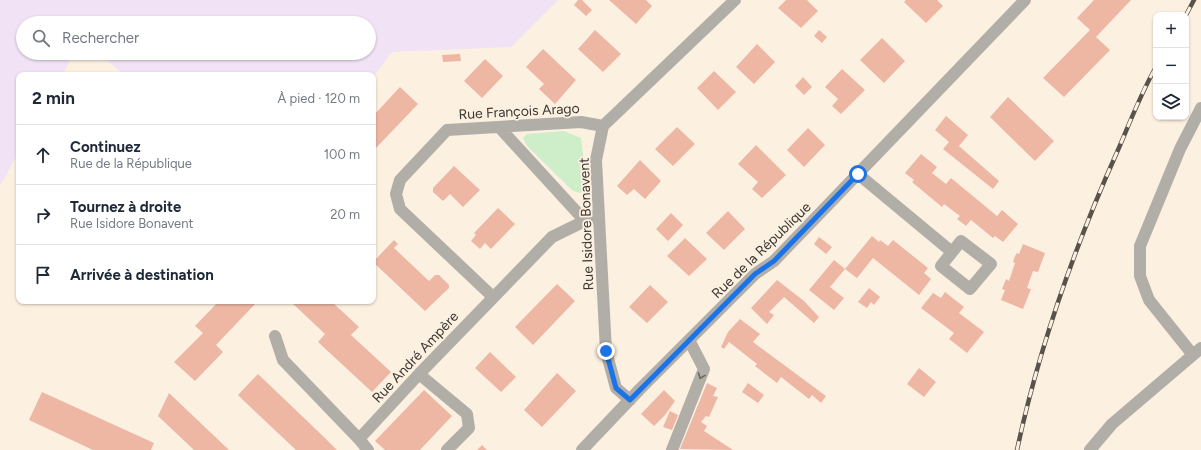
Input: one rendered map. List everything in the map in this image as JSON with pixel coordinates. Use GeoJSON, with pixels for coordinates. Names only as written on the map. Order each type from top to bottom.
{"type":"FeatureCollection","features":[{"type":"Feature","properties":{"kind":"street"},"geometry":{"type":"LineString","coordinates":[[603,126],[735,0]]}},
{"type":"Feature","properties":{"kind":"street","name":"Rue de la République"},"geometry":{"type":"LineString","coordinates":[[582,450],[755,274],[774,261],[1025,0]]}},
{"type":"Feature","properties":{"kind":"street"},"geometry":{"type":"LineString","coordinates":[[1090,450],[1112,424],[1197,352],[1149,300],[1140,276],[1140,246],[1180,149],[1201,108]]}},
{"type":"Feature","properties":{"kind":"street","name":"Rue François Arago"},"geometry":{"type":"LineString","coordinates":[[493,297],[400,209],[396,194],[400,180],[447,130],[580,122],[603,126]]}},
{"type":"Feature","properties":{"kind":"street"},"geometry":{"type":"LineString","coordinates":[[499,126],[585,221]]}},
{"type":"Feature","properties":{"kind":"street","name":"Rue Isidore Bonavent"},"geometry":{"type":"LineString","coordinates":[[603,126],[596,160],[606,351],[616,388],[630,400]]}},
{"type":"Feature","properties":{"kind":"street"},"geometry":{"type":"LineString","coordinates":[[858,174],[952,252]]}},
{"type":"Feature","properties":{"kind":"street","name":"Rue André Ampère"},"geometry":{"type":"LineString","coordinates":[[359,439],[419,374],[552,237],[599,214]]}},
{"type":"Feature","properties":{"kind":"street"},"geometry":{"type":"LineString","coordinates":[[275,336],[282,360],[368,450]]}},
{"type":"Feature","properties":{"kind":"street"},"geometry":{"type":"LineString","coordinates":[[672,450],[704,370],[689,340]]}},
{"type":"Feature","properties":{"kind":"street"},"geometry":{"type":"LineString","coordinates":[[419,374],[468,414],[469,428],[448,450]]}},
{"type":"Feature","properties":{"kind":"shaded area"},"geometry":{"type":"Polygon","coordinates":[[[0,0],[558,0],[511,47],[392,52],[376,73],[121,72],[107,60],[376,60],[376,16],[16,16],[16,60],[70,60],[64,72],[16,72],[16,157],[0,186],[0,0]]]}},
{"type":"Feature","properties":{"kind":"green space"},"geometry":{"type":"Polygon","coordinates":[[[564,131],[581,138],[587,188],[580,193],[573,191],[527,146],[523,138],[527,134],[564,131]]]}},
{"type":"Feature","properties":{"kind":"building"},"geometry":{"type":"Polygon","coordinates":[[[578,0],[582,0],[592,10],[586,16],[574,5],[578,0]]]}},
{"type":"Feature","properties":{"kind":"building"},"geometry":{"type":"Polygon","coordinates":[[[609,0],[646,0],[652,6],[636,24],[609,0]]]}},
{"type":"Feature","properties":{"kind":"building"},"geometry":{"type":"Polygon","coordinates":[[[786,0],[807,0],[818,11],[801,28],[778,8],[786,0]]]}},
{"type":"Feature","properties":{"kind":"building"},"geometry":{"type":"Polygon","coordinates":[[[906,0],[937,0],[943,6],[926,23],[904,2],[906,0]]]}},
{"type":"Feature","properties":{"kind":"building"},"geometry":{"type":"Polygon","coordinates":[[[1094,0],[1131,0],[1096,37],[1110,50],[1064,97],[1043,78],[1090,30],[1077,18],[1094,0]]]}},
{"type":"Feature","properties":{"kind":"building"},"geometry":{"type":"Polygon","coordinates":[[[595,30],[621,54],[603,72],[578,49],[595,30]]]}},
{"type":"Feature","properties":{"kind":"building"},"geometry":{"type":"Polygon","coordinates":[[[819,30],[827,37],[822,43],[814,36],[819,30]]]}},
{"type":"Feature","properties":{"kind":"building"},"geometry":{"type":"Polygon","coordinates":[[[882,38],[905,61],[884,83],[860,60],[882,38]]]}},
{"type":"Feature","properties":{"kind":"building"},"geometry":{"type":"Polygon","coordinates":[[[757,44],[775,62],[754,84],[736,67],[757,44]]]}},
{"type":"Feature","properties":{"kind":"building"},"geometry":{"type":"Polygon","coordinates":[[[543,49],[576,80],[555,104],[539,89],[544,84],[526,67],[543,49]]]}},
{"type":"Feature","properties":{"kind":"building"},"geometry":{"type":"Polygon","coordinates":[[[460,54],[461,61],[443,62],[442,55],[460,54]]]}},
{"type":"Feature","properties":{"kind":"building"},"geometry":{"type":"Polygon","coordinates":[[[485,59],[503,76],[482,98],[464,81],[485,59]]]}},
{"type":"Feature","properties":{"kind":"building"},"geometry":{"type":"Polygon","coordinates":[[[842,69],[865,90],[841,114],[832,106],[838,99],[825,87],[842,69]]]}},
{"type":"Feature","properties":{"kind":"building"},"geometry":{"type":"Polygon","coordinates":[[[714,71],[736,92],[718,110],[697,88],[714,71]]]}},
{"type":"Feature","properties":{"kind":"building"},"geometry":{"type":"Polygon","coordinates":[[[803,77],[812,87],[804,95],[795,86],[803,77]]]}},
{"type":"Feature","properties":{"kind":"building"},"geometry":{"type":"Polygon","coordinates":[[[400,87],[418,104],[376,148],[376,113],[400,87]]]}},
{"type":"Feature","properties":{"kind":"building"},"geometry":{"type":"Polygon","coordinates":[[[1008,97],[1054,141],[1035,161],[990,117],[1008,97]]]}},
{"type":"Feature","properties":{"kind":"building"},"geometry":{"type":"Polygon","coordinates":[[[946,116],[968,135],[959,146],[999,181],[993,189],[943,149],[949,142],[935,130],[946,116]]]}},
{"type":"Feature","properties":{"kind":"building"},"geometry":{"type":"Polygon","coordinates":[[[677,127],[695,144],[673,166],[655,149],[677,127]]]}},
{"type":"Feature","properties":{"kind":"building"},"geometry":{"type":"Polygon","coordinates":[[[808,128],[825,145],[804,167],[787,150],[808,128]]]}},
{"type":"Feature","properties":{"kind":"building"},"geometry":{"type":"Polygon","coordinates":[[[756,145],[786,175],[762,198],[752,189],[758,182],[738,164],[756,145]]]}},
{"type":"Feature","properties":{"kind":"building"},"geometry":{"type":"Polygon","coordinates":[[[921,154],[937,167],[932,173],[946,184],[951,178],[997,216],[1002,210],[1018,224],[1003,242],[995,236],[993,238],[971,220],[966,226],[957,219],[960,216],[944,204],[942,207],[912,182],[914,180],[905,173],[921,154]]]}},
{"type":"Feature","properties":{"kind":"building"},"geometry":{"type":"Polygon","coordinates":[[[640,160],[661,181],[645,199],[634,189],[627,195],[617,186],[640,160]]]}},
{"type":"Feature","properties":{"kind":"building"},"geometry":{"type":"Polygon","coordinates":[[[454,166],[480,190],[463,207],[450,194],[443,201],[433,192],[433,188],[454,166]]]}},
{"type":"Feature","properties":{"kind":"building"},"geometry":{"type":"Polygon","coordinates":[[[498,208],[515,224],[491,249],[485,243],[480,249],[471,241],[476,235],[474,233],[498,208]]]}},
{"type":"Feature","properties":{"kind":"building"},"geometry":{"type":"Polygon","coordinates":[[[728,211],[745,229],[724,250],[706,233],[728,211]]]}},
{"type":"Feature","properties":{"kind":"building"},"geometry":{"type":"Polygon","coordinates":[[[671,213],[683,225],[668,241],[656,229],[671,213]]]}},
{"type":"Feature","properties":{"kind":"building"},"geometry":{"type":"Polygon","coordinates":[[[872,236],[879,242],[880,240],[888,246],[893,240],[928,268],[924,273],[931,279],[919,295],[873,258],[857,278],[845,269],[872,236]]]}},
{"type":"Feature","properties":{"kind":"building"},"geometry":{"type":"Polygon","coordinates":[[[819,237],[832,247],[826,254],[814,244],[819,237]]]}},
{"type":"Feature","properties":{"kind":"building"},"geometry":{"type":"Polygon","coordinates":[[[685,238],[707,259],[689,276],[667,256],[685,238]]]}},
{"type":"Feature","properties":{"kind":"building"},"geometry":{"type":"Polygon","coordinates":[[[394,240],[398,244],[394,248],[429,281],[435,275],[439,275],[449,285],[449,288],[425,311],[376,265],[376,259],[394,240]]]}},
{"type":"Feature","properties":{"kind":"building"},"geometry":{"type":"Polygon","coordinates":[[[1023,244],[1045,253],[1038,272],[1033,271],[1027,288],[1031,289],[1023,309],[1001,300],[1005,290],[1002,289],[1006,279],[1009,281],[1015,263],[1013,262],[1015,256],[1017,253],[1019,254],[1023,244]]]}},
{"type":"Feature","properties":{"kind":"building"},"geometry":{"type":"Polygon","coordinates":[[[834,260],[845,269],[830,287],[844,298],[834,310],[809,290],[834,260]]]}},
{"type":"Feature","properties":{"kind":"building"},"geometry":{"type":"Polygon","coordinates":[[[777,280],[804,301],[819,317],[814,323],[784,297],[769,312],[774,315],[767,324],[751,308],[777,280]]]}},
{"type":"Feature","properties":{"kind":"building"},"geometry":{"type":"Polygon","coordinates":[[[557,284],[575,301],[533,345],[515,327],[557,284]]]}},
{"type":"Feature","properties":{"kind":"building"},"geometry":{"type":"Polygon","coordinates":[[[650,285],[668,302],[647,323],[629,307],[650,285]]]}},
{"type":"Feature","properties":{"kind":"building"},"geometry":{"type":"Polygon","coordinates":[[[869,288],[880,297],[874,305],[871,302],[867,308],[858,302],[869,288]]]}},
{"type":"Feature","properties":{"kind":"building"},"geometry":{"type":"Polygon","coordinates":[[[945,292],[964,307],[959,313],[984,332],[967,353],[949,339],[954,333],[921,308],[933,293],[941,298],[945,292]]]}},
{"type":"Feature","properties":{"kind":"building"},"geometry":{"type":"Polygon","coordinates":[[[216,304],[255,304],[216,345],[223,352],[195,381],[174,362],[203,333],[195,326],[216,304]]]}},
{"type":"Feature","properties":{"kind":"building"},"geometry":{"type":"Polygon","coordinates":[[[293,304],[334,304],[359,327],[351,335],[391,372],[372,392],[318,342],[325,334],[293,304]]]}},
{"type":"Feature","properties":{"kind":"building"},"geometry":{"type":"Polygon","coordinates":[[[740,319],[760,334],[753,342],[826,396],[821,403],[812,395],[809,399],[781,377],[777,383],[755,366],[757,364],[729,342],[724,349],[721,347],[728,332],[740,319]]]}},
{"type":"Feature","properties":{"kind":"building"},"geometry":{"type":"Polygon","coordinates":[[[490,352],[516,377],[501,392],[475,368],[490,352]]]}},
{"type":"Feature","properties":{"kind":"building"},"geometry":{"type":"Polygon","coordinates":[[[919,368],[936,382],[924,397],[907,384],[919,368]]]}},
{"type":"Feature","properties":{"kind":"building"},"geometry":{"type":"Polygon","coordinates":[[[557,373],[576,391],[542,427],[524,410],[557,373]]]}},
{"type":"Feature","properties":{"kind":"building"},"geometry":{"type":"Polygon","coordinates":[[[258,374],[337,450],[296,450],[244,401],[238,395],[258,374]]]}},
{"type":"Feature","properties":{"kind":"building"},"geometry":{"type":"Polygon","coordinates":[[[707,383],[717,388],[713,396],[718,397],[709,417],[706,416],[701,422],[707,426],[704,431],[733,450],[680,449],[707,383]]]}},
{"type":"Feature","properties":{"kind":"building"},"geometry":{"type":"Polygon","coordinates":[[[748,383],[764,395],[758,403],[742,392],[748,383]]]}},
{"type":"Feature","properties":{"kind":"building"},"geometry":{"type":"Polygon","coordinates":[[[424,390],[452,416],[420,450],[385,450],[375,441],[424,390]]]}},
{"type":"Feature","properties":{"kind":"building"},"geometry":{"type":"Polygon","coordinates":[[[664,390],[675,401],[665,415],[654,426],[641,414],[664,390]]]}},
{"type":"Feature","properties":{"kind":"building"},"geometry":{"type":"Polygon","coordinates":[[[42,392],[154,443],[151,450],[93,450],[29,420],[42,392]]]}},
{"type":"Feature","properties":{"kind":"building"},"geometry":{"type":"Polygon","coordinates":[[[169,393],[229,450],[194,450],[158,416],[169,393]]]}},
{"type":"Feature","properties":{"kind":"building"},"geometry":{"type":"Polygon","coordinates":[[[670,411],[678,415],[672,430],[663,427],[670,411]]]}},
{"type":"Feature","properties":{"kind":"building"},"geometry":{"type":"Polygon","coordinates":[[[482,445],[487,450],[477,450],[482,445]]]}},
{"type":"Feature","properties":{"kind":"railway"},"geometry":{"type":"LineString","coordinates":[[1188,12],[1194,0]]}},
{"type":"Feature","properties":{"kind":"railway"},"geometry":{"type":"LineString","coordinates":[[1017,450],[1047,335],[1073,260],[1102,186],[1145,87],[1153,72]]}},
{"type":"Feature","properties":{"kind":"route"},"geometry":{"type":"LineString","coordinates":[[606,351],[616,388],[630,400],[755,274],[774,261],[858,174]]}}]}
